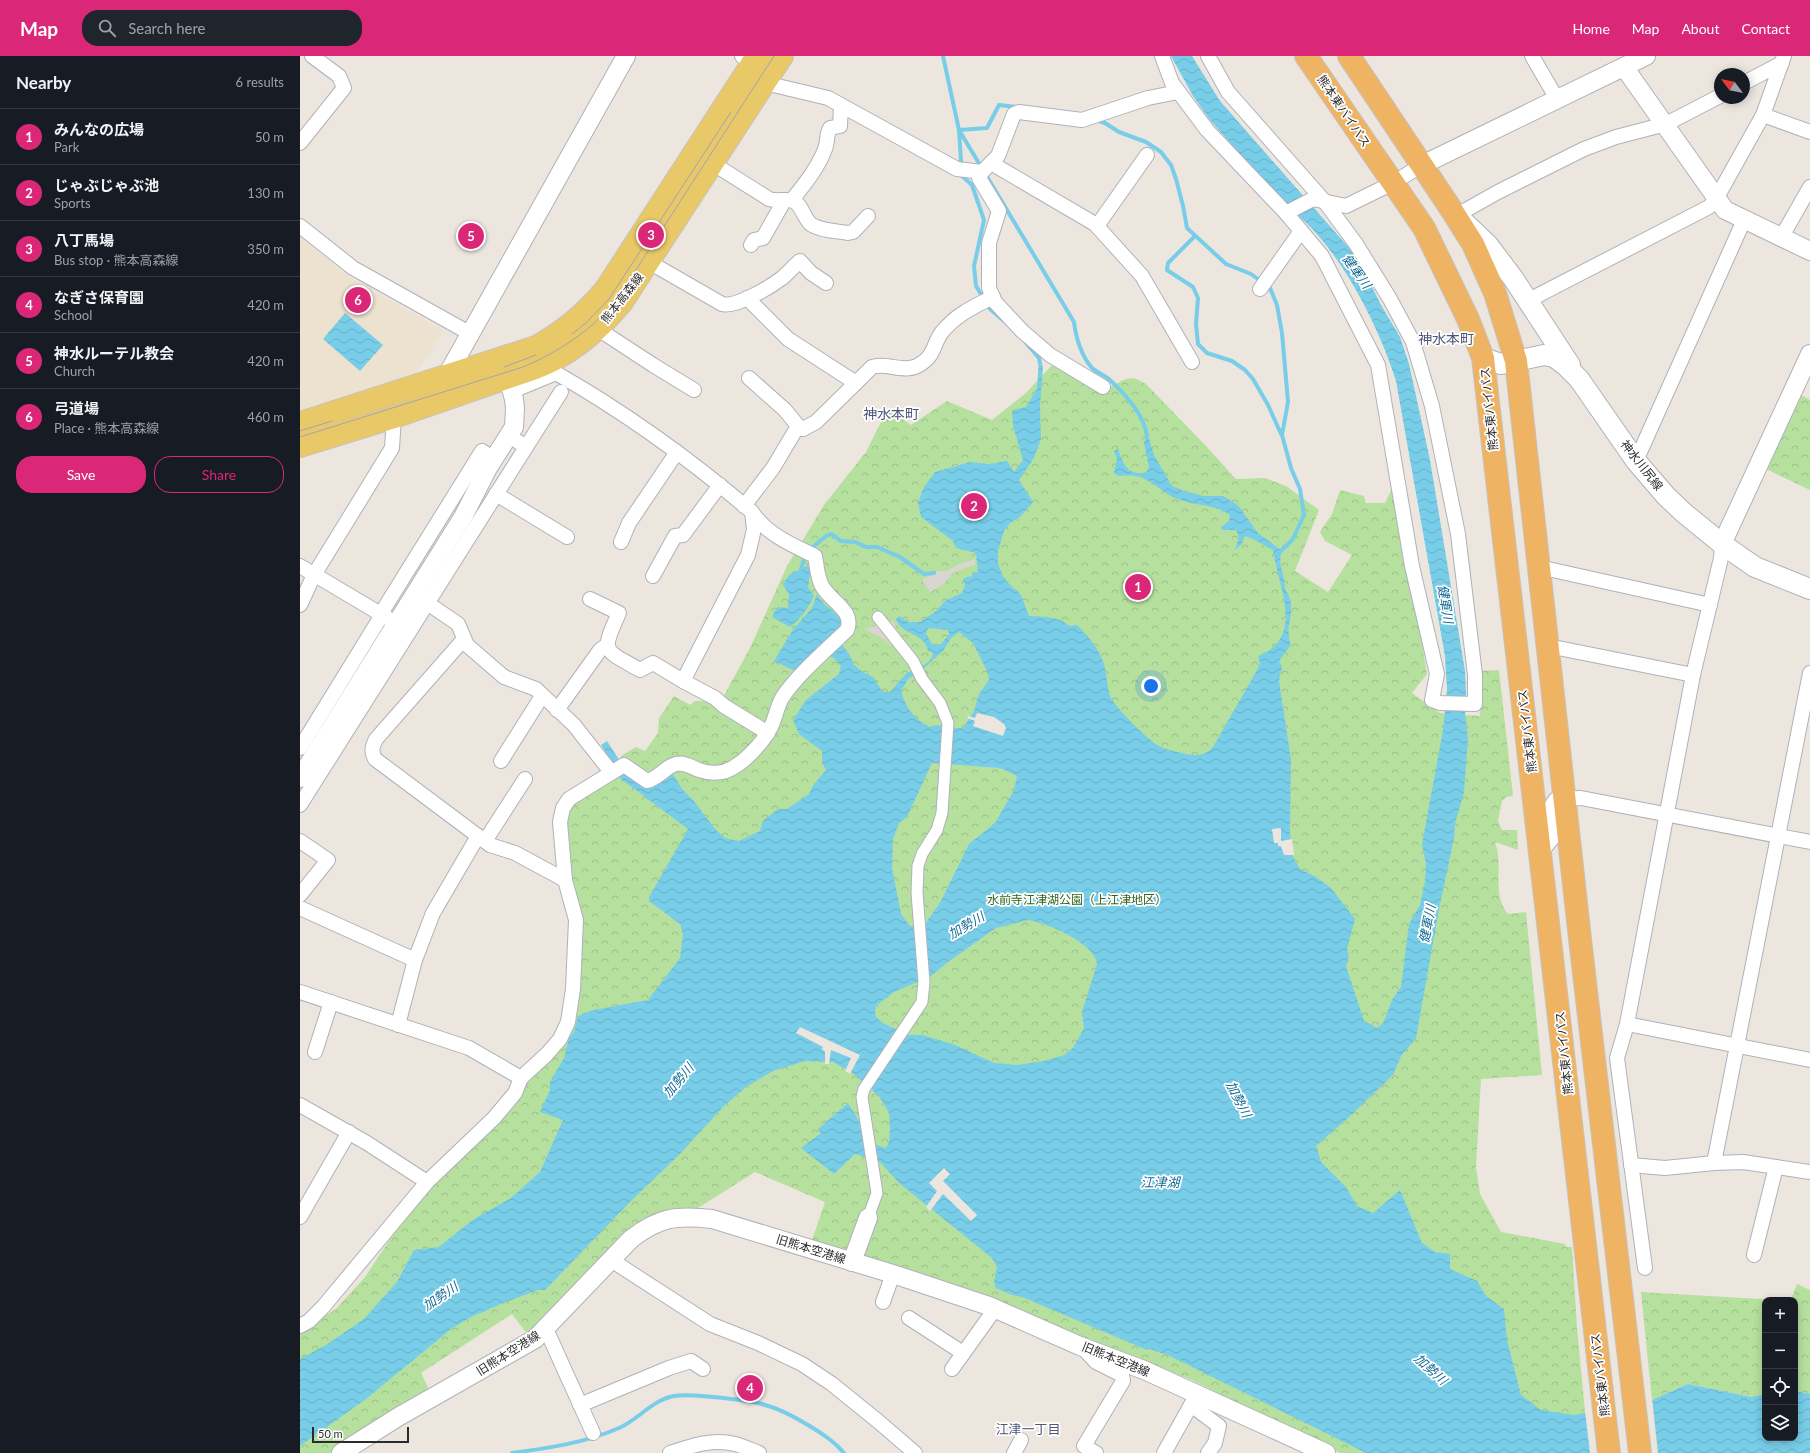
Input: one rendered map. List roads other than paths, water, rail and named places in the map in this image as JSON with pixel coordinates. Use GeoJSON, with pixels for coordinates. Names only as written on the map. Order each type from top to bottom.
{"type":"FeatureCollection","features":[{"type":"Feature","properties":{"kind":"highway","name":"熊本東バイパス"},"geometry":{"type":"LineString","coordinates":[[1306,56],[1424,228],[1468,319],[1483,358],[1609,1453]]}},
{"type":"Feature","properties":{"kind":"highway"},"geometry":{"type":"LineString","coordinates":[[1349,56],[1454,212],[1473,244],[1495,293],[1516,361],[1614,1236],[1640,1453]]}},
{"type":"Feature","properties":{"kind":"main road","name":"熊本高森線"},"geometry":{"type":"LineString","coordinates":[[300,446],[394,417],[553,361],[578,345],[598,329],[622,302],[649,262],[782,56]]}},
{"type":"Feature","properties":{"kind":"main road","name":"熊本高森線"},"geometry":{"type":"LineString","coordinates":[[300,423],[446,377],[507,376],[536,347],[566,329],[590,308],[606,290],[750,59]]}},
{"type":"Feature","properties":{"kind":"main road"},"geometry":{"type":"LineString","coordinates":[[1454,212],[1488,245],[1513,278],[1579,378]]}},
{"type":"Feature","properties":{"kind":"main road","name":"神水川尻線"},"geometry":{"type":"LineString","coordinates":[[1483,358],[1501,364],[1544,355],[1554,357],[1579,378],[1636,461],[1671,500],[1722,544],[1755,567],[1810,589]]}},
{"type":"Feature","properties":{"kind":"street"},"geometry":{"type":"LineString","coordinates":[[300,143],[344,88],[339,76],[312,56]]}},
{"type":"Feature","properties":{"kind":"street"},"geometry":{"type":"LineString","coordinates":[[446,377],[626,56]]}},
{"type":"Feature","properties":{"kind":"street"},"geometry":{"type":"LineString","coordinates":[[1162,56],[1172,83],[1207,130],[1286,213],[1322,256],[1378,365],[1412,566],[1437,674],[1432,700],[1440,703],[1475,704],[1475,675],[1458,534],[1432,406],[1413,342],[1390,299],[1360,250],[1228,92],[1208,56]]}},
{"type":"Feature","properties":{"kind":"street"},"geometry":{"type":"LineString","coordinates":[[1532,56],[1557,99]]}},
{"type":"Feature","properties":{"kind":"street"},"geometry":{"type":"LineString","coordinates":[[1286,213],[1319,201],[1346,206],[1393,183],[1422,165],[1646,56]]}},
{"type":"Feature","properties":{"kind":"street"},"geometry":{"type":"LineString","coordinates":[[750,59],[764,83],[828,98],[841,107],[957,169],[986,167],[1097,226],[1142,276],[1192,362]]}},
{"type":"Feature","properties":{"kind":"street"},"geometry":{"type":"LineString","coordinates":[[1750,79],[1783,60]]}},
{"type":"Feature","properties":{"kind":"street"},"geometry":{"type":"LineString","coordinates":[[1527,301],[1709,207],[1716,199],[1763,115],[1783,60]]}},
{"type":"Feature","properties":{"kind":"street"},"geometry":{"type":"LineString","coordinates":[[1624,67],[1666,124],[1716,199],[1726,210],[1810,251]]}},
{"type":"Feature","properties":{"kind":"street"},"geometry":{"type":"LineString","coordinates":[[1103,387],[1050,355],[1022,331],[995,302],[990,288],[989,243],[999,211],[980,178],[986,167],[998,156],[1014,114],[1019,112],[1082,120],[1148,98],[1178,92]]}},
{"type":"Feature","properties":{"kind":"street"},"geometry":{"type":"LineString","coordinates":[[1454,212],[1584,149],[1616,137],[1666,124],[1714,99]]}},
{"type":"Feature","properties":{"kind":"street"},"geometry":{"type":"LineString","coordinates":[[751,245],[754,240],[763,238],[788,201],[811,176],[825,149],[830,128],[840,126],[841,107]]}},
{"type":"Feature","properties":{"kind":"street"},"geometry":{"type":"LineString","coordinates":[[1763,115],[1810,132]]}},
{"type":"Feature","properties":{"kind":"street"},"geometry":{"type":"LineString","coordinates":[[1097,226],[1147,156]]}},
{"type":"Feature","properties":{"kind":"street"},"geometry":{"type":"LineString","coordinates":[[712,164],[769,199],[796,203],[808,221],[818,228],[848,233],[853,232],[868,216]]}},
{"type":"Feature","properties":{"kind":"street"},"geometry":{"type":"LineString","coordinates":[[1782,238],[1810,187]]}},
{"type":"Feature","properties":{"kind":"street"},"geometry":{"type":"LineString","coordinates":[[1636,461],[1744,220]]}},
{"type":"Feature","properties":{"kind":"street"},"geometry":{"type":"LineString","coordinates":[[300,226],[354,268],[471,334]]}},
{"type":"Feature","properties":{"kind":"street"},"geometry":{"type":"LineString","coordinates":[[1260,289],[1301,231]]}},
{"type":"Feature","properties":{"kind":"street"},"geometry":{"type":"LineString","coordinates":[[649,262],[728,306],[747,298],[781,278],[800,261],[811,273],[826,283]]}},
{"type":"Feature","properties":{"kind":"street"},"geometry":{"type":"LineString","coordinates":[[749,378],[785,410],[798,426],[803,429],[816,422],[872,367],[879,364],[904,368],[915,367],[927,360],[935,348],[941,334],[949,324],[960,314],[993,297]]}},
{"type":"Feature","properties":{"kind":"street"},"geometry":{"type":"LineString","coordinates":[[747,298],[788,338],[856,383]]}},
{"type":"Feature","properties":{"kind":"street"},"geometry":{"type":"LineString","coordinates":[[598,329],[694,390]]}},
{"type":"Feature","properties":{"kind":"street"},"geometry":{"type":"LineString","coordinates":[[1645,1268],[1617,1058],[1627,1024],[1693,675],[1721,558],[1722,544],[1810,354]]}},
{"type":"Feature","properties":{"kind":"street"},"geometry":{"type":"LineString","coordinates":[[300,806],[421,599],[494,459],[514,427],[515,414],[507,376],[556,373],[594,395],[677,452],[748,509],[764,527],[793,545],[815,556],[821,584],[826,593],[847,613],[850,622],[847,630],[804,671],[782,698],[768,732],[753,751],[734,767],[719,774],[699,770],[690,765],[676,764],[668,768],[655,779],[647,781],[617,769],[536,690],[504,678],[467,645],[458,624],[421,599]]}},
{"type":"Feature","properties":{"kind":"street"},"geometry":{"type":"LineString","coordinates":[[300,748],[390,619],[421,599],[496,494],[561,392]]}},
{"type":"Feature","properties":{"kind":"street"},"geometry":{"type":"LineString","coordinates":[[300,605],[314,575],[392,448],[394,417]]}},
{"type":"Feature","properties":{"kind":"street"},"geometry":{"type":"LineString","coordinates":[[683,681],[748,556],[754,529],[748,509],[798,426]]}},
{"type":"Feature","properties":{"kind":"street"},"geometry":{"type":"LineString","coordinates":[[508,435],[526,447]]}},
{"type":"Feature","properties":{"kind":"street"},"geometry":{"type":"LineString","coordinates":[[390,619],[385,607],[482,451],[494,459]]}},
{"type":"Feature","properties":{"kind":"street"},"geometry":{"type":"LineString","coordinates":[[621,542],[629,523],[677,452]]}},
{"type":"Feature","properties":{"kind":"street"},"geometry":{"type":"LineString","coordinates":[[653,576],[675,536],[683,535],[720,485]]}},
{"type":"Feature","properties":{"kind":"street"},"geometry":{"type":"LineString","coordinates":[[496,494],[567,537]]}},
{"type":"Feature","properties":{"kind":"street"},"geometry":{"type":"LineString","coordinates":[[300,566],[390,619]]}},
{"type":"Feature","properties":{"kind":"street"},"geometry":{"type":"LineString","coordinates":[[1540,567],[1710,605]]}},
{"type":"Feature","properties":{"kind":"street"},"geometry":{"type":"LineString","coordinates":[[590,599],[619,613],[608,636],[607,645],[610,652],[640,670],[653,663],[715,698],[724,706],[768,732]]}},
{"type":"Feature","properties":{"kind":"street"},"geometry":{"type":"LineString","coordinates":[[852,1262],[877,1193],[863,1093],[922,1002],[924,982],[917,893],[918,866],[922,854],[937,830],[942,813],[948,723],[940,703],[922,679],[913,661],[878,617]]}},
{"type":"Feature","properties":{"kind":"street"},"geometry":{"type":"LineString","coordinates":[[300,778],[390,619]]}},
{"type":"Feature","properties":{"kind":"street"},"geometry":{"type":"LineString","coordinates":[[464,639],[376,739],[372,746],[372,753],[375,758],[490,845],[516,853],[565,880]]}},
{"type":"Feature","properties":{"kind":"street"},"geometry":{"type":"LineString","coordinates":[[557,710],[600,650],[607,645]]}},
{"type":"Feature","properties":{"kind":"street"},"geometry":{"type":"LineString","coordinates":[[1548,646],[1693,675]]}},
{"type":"Feature","properties":{"kind":"street"},"geometry":{"type":"LineString","coordinates":[[1714,1162],[1810,673]]}},
{"type":"Feature","properties":{"kind":"street"},"geometry":{"type":"LineString","coordinates":[[501,761],[542,696]]}},
{"type":"Feature","properties":{"kind":"street"},"geometry":{"type":"LineString","coordinates":[[300,1326],[309,1321],[323,1307],[427,1182],[494,1118],[515,1093],[521,1078],[556,1044],[568,1022],[573,989],[576,920],[565,880],[560,822],[563,808],[569,798],[617,769]]}},
{"type":"Feature","properties":{"kind":"street"},"geometry":{"type":"LineString","coordinates":[[398,1025],[415,960],[433,914],[482,839],[525,779]]}},
{"type":"Feature","properties":{"kind":"street"},"geometry":{"type":"LineString","coordinates":[[1541,852],[1552,839],[1549,812],[1550,805],[1556,799],[1565,797],[1581,798],[1810,842]]}},
{"type":"Feature","properties":{"kind":"street"},"geometry":{"type":"LineString","coordinates":[[300,841],[328,860],[300,895]]}},
{"type":"Feature","properties":{"kind":"street"},"geometry":{"type":"LineString","coordinates":[[300,908],[415,960]]}},
{"type":"Feature","properties":{"kind":"street"},"geometry":{"type":"LineString","coordinates":[[300,992],[469,1048],[521,1078]]}},
{"type":"Feature","properties":{"kind":"street"},"geometry":{"type":"LineString","coordinates":[[315,1052],[331,1002]]}},
{"type":"Feature","properties":{"kind":"street"},"geometry":{"type":"LineString","coordinates":[[1627,1024],[1810,1060]]}},
{"type":"Feature","properties":{"kind":"street"},"geometry":{"type":"LineString","coordinates":[[1595,1062],[1617,1058]]}},
{"type":"Feature","properties":{"kind":"street"},"geometry":{"type":"LineString","coordinates":[[300,1105],[368,1143],[427,1182]]}},
{"type":"Feature","properties":{"kind":"street"},"geometry":{"type":"LineString","coordinates":[[300,1216],[348,1132]]}},
{"type":"Feature","properties":{"kind":"street"},"geometry":{"type":"LineString","coordinates":[[1631,1165],[1665,1168],[1714,1162],[1743,1162],[1810,1172]]}},
{"type":"Feature","properties":{"kind":"street"},"geometry":{"type":"LineString","coordinates":[[1754,1255],[1776,1167]]}},
{"type":"Feature","properties":{"kind":"street","name":"旧熊本空港線"},"geometry":{"type":"LineString","coordinates":[[341,1453],[398,1417],[535,1339],[631,1239],[645,1228],[672,1218],[689,1216],[712,1219],[893,1274],[995,1309],[1080,1346],[1144,1370],[1194,1400],[1326,1453]]}},
{"type":"Feature","properties":{"kind":"street"},"geometry":{"type":"LineString","coordinates":[[611,1260],[710,1324],[758,1343],[802,1364],[838,1389],[915,1453]]}},
{"type":"Feature","properties":{"kind":"street"},"geometry":{"type":"LineString","coordinates":[[883,1302],[893,1274]]}},
{"type":"Feature","properties":{"kind":"street"},"geometry":{"type":"LineString","coordinates":[[952,1369],[995,1309]]}},
{"type":"Feature","properties":{"kind":"street"},"geometry":{"type":"LineString","coordinates":[[909,1318],[963,1353]]}},
{"type":"Feature","properties":{"kind":"street"},"geometry":{"type":"LineString","coordinates":[[546,1329],[592,1433]]}},
{"type":"Feature","properties":{"kind":"street"},"geometry":{"type":"LineString","coordinates":[[1080,1346],[1096,1362],[1122,1376],[1123,1381],[1086,1451]]}},
{"type":"Feature","properties":{"kind":"street"},"geometry":{"type":"LineString","coordinates":[[580,1404],[669,1368],[691,1361],[703,1369]]}},
{"type":"Feature","properties":{"kind":"street"},"geometry":{"type":"LineString","coordinates":[[1164,1453],[1194,1400],[1219,1426],[1215,1443],[1208,1453]]}},
{"type":"Feature","properties":{"kind":"street"},"geometry":{"type":"LineString","coordinates":[[1014,1453],[1021,1440]]}},
{"type":"Feature","properties":{"kind":"street"},"geometry":{"type":"LineString","coordinates":[[679,1452],[696,1445],[722,1442],[736,1444],[759,1453]]}},
{"type":"Feature","properties":{"kind":"water","name":"江津湖"},"geometry":{"type":"Polygon","coordinates":[[[1171,56],[1192,56],[1220,101],[1350,249],[1363,269],[1381,305],[1400,337],[1409,364],[1430,460],[1465,671],[1465,713],[1468,738],[1464,792],[1455,824],[1454,838],[1439,909],[1416,1038],[1401,1056],[1393,1075],[1316,1146],[1321,1162],[1346,1187],[1357,1206],[1373,1213],[1400,1190],[1422,1243],[1435,1252],[1450,1254],[1450,1269],[1477,1281],[1486,1296],[1504,1309],[1507,1340],[1521,1395],[1541,1410],[1574,1415],[1652,1400],[1688,1384],[1751,1397],[1762,1395],[1762,1441],[1798,1441],[1798,1392],[1810,1394],[1810,1453],[1366,1453],[1170,1356],[1150,1349],[1147,1350],[1022,1297],[1012,1295],[996,1288],[994,1282],[997,1267],[992,1258],[899,1183],[880,1162],[855,1154],[834,1174],[801,1148],[821,1133],[818,1129],[848,1103],[859,1121],[863,1141],[886,1148],[889,1142],[890,1129],[889,1113],[879,1096],[854,1074],[833,1062],[805,1061],[773,1071],[746,1087],[723,1107],[678,1156],[633,1199],[545,1290],[538,1290],[501,1304],[471,1317],[451,1329],[366,1399],[300,1446],[300,1359],[326,1345],[364,1319],[397,1282],[414,1250],[439,1247],[474,1219],[511,1198],[540,1172],[563,1120],[540,1112],[550,1090],[550,1082],[564,1058],[569,1038],[574,1032],[578,1016],[593,1010],[648,1000],[680,958],[683,935],[680,924],[649,901],[649,897],[688,829],[617,776],[612,762],[601,745],[607,741],[627,772],[666,775],[673,774],[682,789],[693,800],[715,829],[725,838],[739,841],[760,831],[763,821],[778,809],[787,809],[809,794],[814,784],[826,770],[822,762],[822,751],[799,734],[793,720],[806,700],[839,674],[841,666],[834,658],[828,656],[797,672],[774,661],[792,631],[812,608],[817,594],[822,602],[845,622],[839,641],[849,654],[854,665],[873,677],[882,691],[889,693],[904,676],[930,661],[933,652],[928,651],[922,640],[903,628],[896,619],[899,616],[909,622],[920,622],[935,612],[946,600],[962,593],[965,585],[963,579],[970,576],[971,578],[974,572],[978,572],[976,553],[956,548],[953,541],[921,517],[918,503],[924,487],[935,472],[970,462],[989,464],[1007,461],[1014,472],[1023,460],[1013,426],[1012,412],[1016,409],[1026,407],[1037,389],[1039,358],[1043,367],[1040,407],[1041,439],[1034,458],[1019,480],[1033,502],[1020,517],[1010,523],[1004,531],[998,551],[998,564],[1003,576],[1021,595],[1029,616],[1060,620],[1070,626],[1077,625],[1098,650],[1101,656],[1111,698],[1114,703],[1154,743],[1170,750],[1186,754],[1199,755],[1206,753],[1213,747],[1256,672],[1260,663],[1258,656],[1273,648],[1281,637],[1285,624],[1285,610],[1273,550],[1245,536],[1241,545],[1235,550],[1239,537],[1236,530],[1222,530],[1221,527],[1229,521],[1230,515],[1218,509],[1177,499],[1140,477],[1129,475],[1118,476],[1114,473],[1117,459],[1114,451],[1118,449],[1124,464],[1130,471],[1146,473],[1149,467],[1144,443],[1147,432],[1154,455],[1172,486],[1187,492],[1204,496],[1223,496],[1238,505],[1258,533],[1282,551],[1280,559],[1285,590],[1291,603],[1289,639],[1291,645],[1279,661],[1282,667],[1279,681],[1291,760],[1290,833],[1293,857],[1300,869],[1316,877],[1331,888],[1355,919],[1347,949],[1349,957],[1346,966],[1364,1021],[1377,1028],[1383,1023],[1393,998],[1401,987],[1409,924],[1420,905],[1425,882],[1426,864],[1422,844],[1443,730],[1447,690],[1445,656],[1396,381],[1379,335],[1354,286],[1339,262],[1306,222],[1288,208],[1210,120],[1193,96],[1171,56]],[[929,628],[926,635],[933,645],[941,644],[949,634],[948,630],[929,628]],[[959,632],[951,638],[943,651],[922,670],[908,679],[901,691],[905,703],[914,716],[929,727],[938,725],[963,728],[974,711],[979,694],[989,680],[988,673],[973,643],[959,632]],[[932,763],[907,817],[899,823],[893,839],[892,868],[901,914],[910,926],[923,927],[941,901],[969,844],[995,823],[1014,790],[1017,776],[1000,768],[932,763]],[[1028,920],[996,928],[931,976],[894,992],[876,1006],[876,1017],[883,1023],[908,1035],[923,1035],[955,1045],[994,1063],[1017,1065],[1044,1061],[1064,1055],[1073,1048],[1084,1028],[1082,1012],[1097,964],[1094,956],[1088,949],[1069,935],[1047,925],[1028,920]]]}},
{"type":"Feature","properties":{"kind":"water"},"geometry":{"type":"Polygon","coordinates":[[[345,313],[383,345],[360,371],[323,339],[345,313]]]}},
{"type":"Feature","properties":{"kind":"water"},"geometry":{"type":"Polygon","coordinates":[[[806,566],[811,568],[808,587],[814,596],[804,613],[790,627],[772,617],[777,607],[788,608],[789,594],[783,585],[789,575],[806,566]]]}},
{"type":"Feature","properties":{"kind":"waterway"},"geometry":{"type":"LineString","coordinates":[[943,56],[959,130],[962,176],[972,185],[984,220],[974,266],[976,286],[990,309],[1004,321]]}},
{"type":"Feature","properties":{"kind":"waterway"},"geometry":{"type":"LineString","coordinates":[[959,130],[987,128],[999,105],[1017,107]]}},
{"type":"Feature","properties":{"kind":"waterway"},"geometry":{"type":"LineString","coordinates":[[1096,120],[1105,123],[1119,132],[1146,142],[1161,152],[1171,165],[1176,179],[1187,228],[1226,264],[1251,274],[1270,288],[1277,305],[1282,333],[1288,402],[1282,435],[1291,468],[1300,489],[1304,515],[1293,539],[1278,554]]}},
{"type":"Feature","properties":{"kind":"waterway"},"geometry":{"type":"LineString","coordinates":[[959,130],[1074,322],[1082,352],[1088,363],[1092,368],[1108,378],[1128,398],[1138,412],[1147,436]]}},
{"type":"Feature","properties":{"kind":"waterway"},"geometry":{"type":"LineString","coordinates":[[1195,236],[1168,263],[1167,270],[1193,287],[1198,298],[1196,324],[1198,344],[1207,353],[1232,361],[1245,370],[1253,379],[1268,405],[1281,434]]}},
{"type":"Feature","properties":{"kind":"waterway"},"geometry":{"type":"LineString","coordinates":[[1026,343],[1039,358],[1040,363]]}},
{"type":"Feature","properties":{"kind":"waterway"},"geometry":{"type":"LineString","coordinates":[[813,547],[826,536],[831,534],[841,541],[855,542],[866,547],[877,547],[900,557],[924,574],[934,573]]}},
{"type":"Feature","properties":{"kind":"waterway"},"geometry":{"type":"LineString","coordinates":[[801,569],[804,559]]}},
{"type":"Feature","properties":{"kind":"waterway"},"geometry":{"type":"LineString","coordinates":[[512,1453],[593,1438],[619,1428],[666,1398],[684,1395],[740,1400],[763,1404],[784,1412],[818,1431],[832,1441],[844,1453]]}},
{"type":"Feature","properties":{"kind":"tram line"},"geometry":{"type":"LineString","coordinates":[[300,437],[523,367],[549,355],[585,331],[616,301],[774,56]]}},
{"type":"Feature","properties":{"kind":"tram line"},"geometry":{"type":"LineString","coordinates":[[572,334],[587,322],[609,299],[731,112]]}},
{"type":"Feature","properties":{"kind":"tram line"},"geometry":{"type":"LineString","coordinates":[[504,367],[536,355]]}},
{"type":"Feature","properties":{"kind":"tram line"},"geometry":{"type":"LineString","coordinates":[[300,431],[332,421]]}},
{"type":"Feature","properties":{"kind":"place","name":"八丁馬場"},"geometry":{"type":"Point","coordinates":[651,235]}},
{"type":"Feature","properties":{"kind":"place","name":"神水ルーテル教会"},"geometry":{"type":"Point","coordinates":[471,236]}},
{"type":"Feature","properties":{"kind":"place","name":"弓道場"},"geometry":{"type":"Point","coordinates":[358,300]}},
{"type":"Feature","properties":{"kind":"place","name":"じゃぶじゃぶ池"},"geometry":{"type":"Point","coordinates":[974,506]}},
{"type":"Feature","properties":{"kind":"place","name":"みんなの広場"},"geometry":{"type":"Point","coordinates":[1138,587]}},
{"type":"Feature","properties":{"kind":"place","name":"なぎさ保育園"},"geometry":{"type":"Point","coordinates":[750,1388]}},
{"type":"Feature","properties":{"kind":"district","name":"神水本町"},"geometry":{"type":"Point","coordinates":[1446,338]}},
{"type":"Feature","properties":{"kind":"district","name":"神水本町"},"geometry":{"type":"Point","coordinates":[891,413]}},
{"type":"Feature","properties":{"kind":"district","name":"江津一丁目"},"geometry":{"type":"Point","coordinates":[1028,1429]}},
{"type":"Feature","properties":{"kind":"water label","name":"健軍川"},"geometry":{"type":"Point","coordinates":[1357,271]}},
{"type":"Feature","properties":{"kind":"water label","name":"健軍川"},"geometry":{"type":"Point","coordinates":[1446,604]}},
{"type":"Feature","properties":{"kind":"water label","name":"健軍川"},"geometry":{"type":"Point","coordinates":[1427,924]}},
{"type":"Feature","properties":{"kind":"water label","name":"加勢川"},"geometry":{"type":"Point","coordinates":[966,925]}},
{"type":"Feature","properties":{"kind":"water label","name":"加勢川"},"geometry":{"type":"Point","coordinates":[678,1080]}},
{"type":"Feature","properties":{"kind":"water label","name":"加勢川"},"geometry":{"type":"Point","coordinates":[1239,1099]}},
{"type":"Feature","properties":{"kind":"water label","name":"加勢川"},"geometry":{"type":"Point","coordinates":[440,1296]}},
{"type":"Feature","properties":{"kind":"water label","name":"加勢川"},"geometry":{"type":"Point","coordinates":[1431,1369]}},
{"type":"Feature","properties":{"kind":"park label","name":"水前寺江津湖公園（上江津地区）"},"geometry":{"type":"Point","coordinates":[1077,899]}}]}
